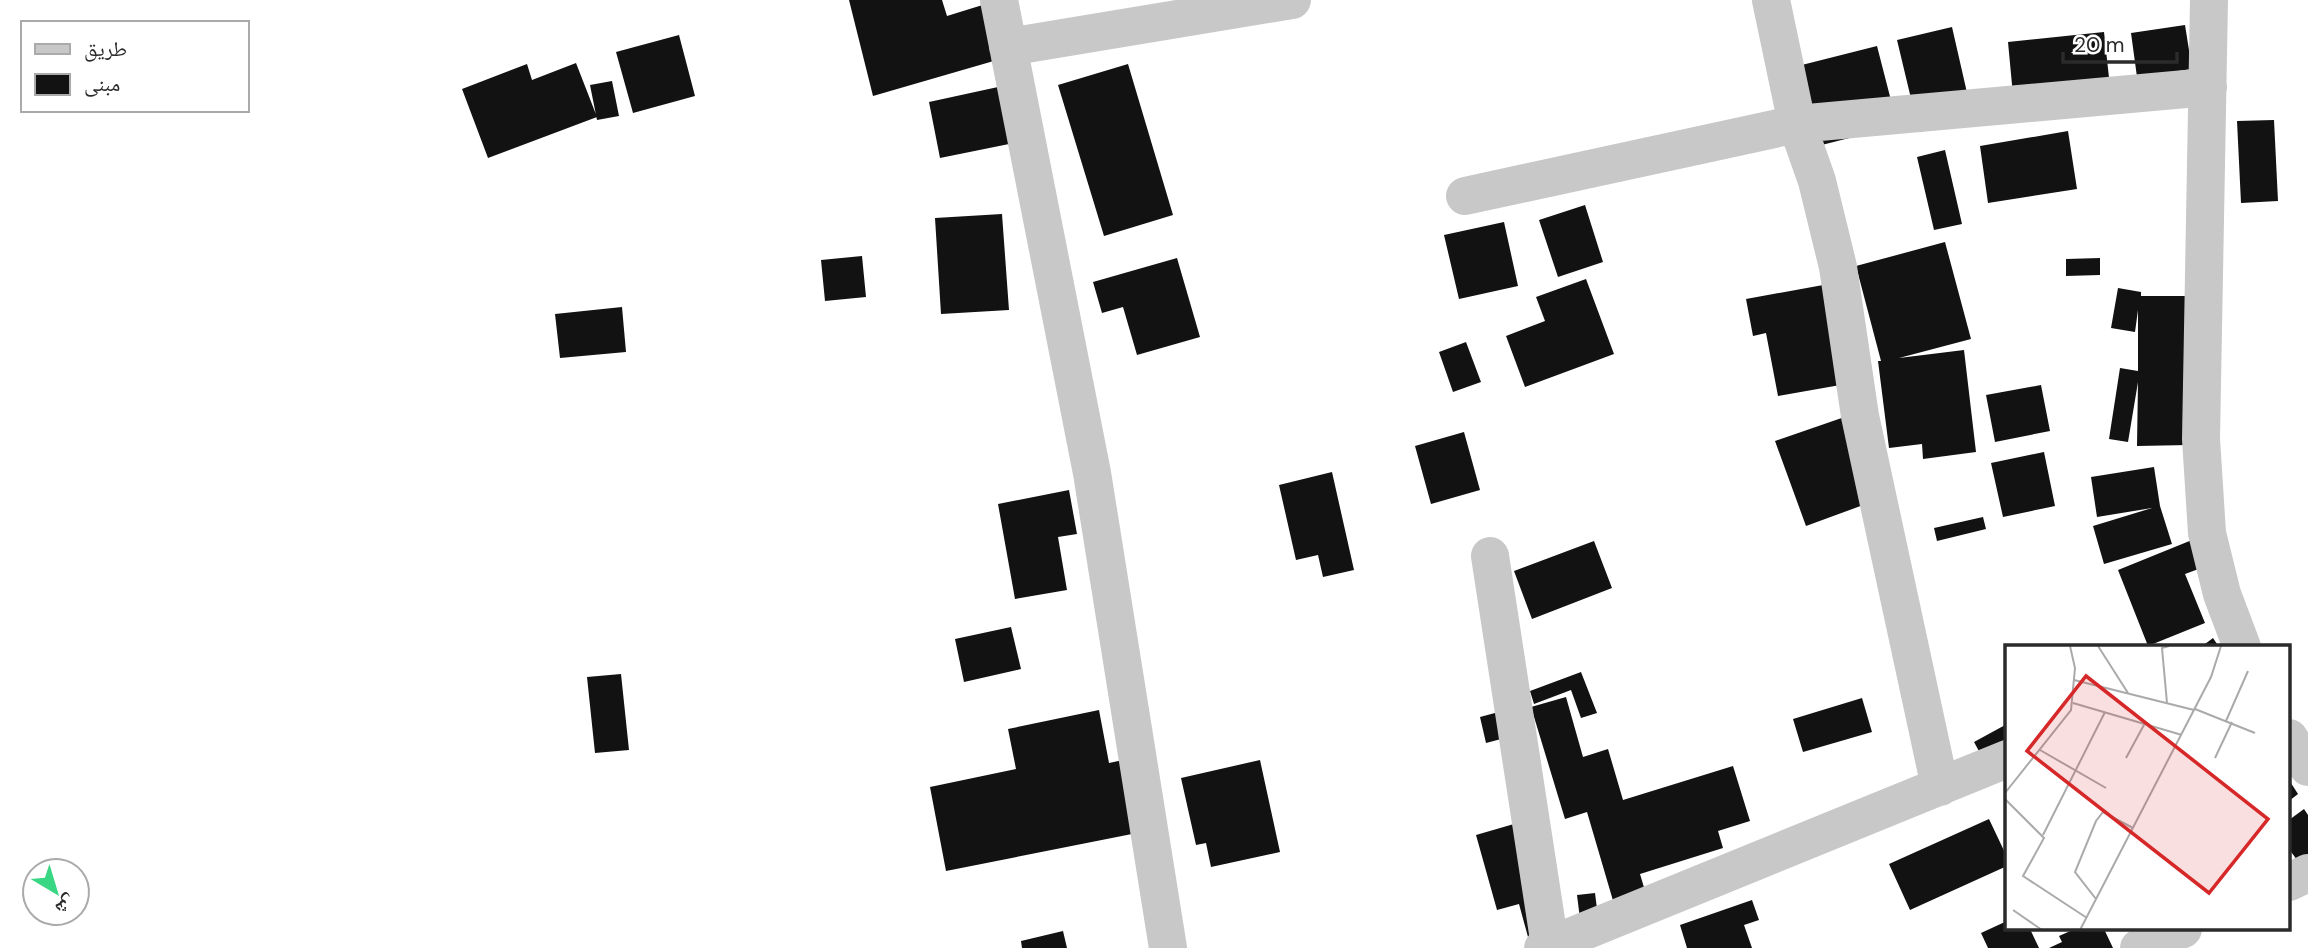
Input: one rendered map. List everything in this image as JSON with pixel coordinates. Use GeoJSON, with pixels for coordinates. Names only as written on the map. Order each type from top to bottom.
{"type":"FeatureCollection","features":[{"type":"Feature","properties":{"kind":"street"},"geometry":{"type":"LineString","coordinates":[[999,0],[1092,473],[1168,948]]}},
{"type":"Feature","properties":{"kind":"street"},"geometry":{"type":"LineString","coordinates":[[1008,47],[1292,0]]}},
{"type":"Feature","properties":{"kind":"street"},"geometry":{"type":"LineString","coordinates":[[1771,0],[1797,124],[1817,181],[1838,267],[1860,416],[1940,787]]}},
{"type":"Feature","properties":{"kind":"street"},"geometry":{"type":"LineString","coordinates":[[2209,0],[2201,439],[2207,534],[2222,594],[2241,645]]}},
{"type":"Feature","properties":{"kind":"street"},"geometry":{"type":"LineString","coordinates":[[1465,196],[1797,124],[2208,87]]}},
{"type":"Feature","properties":{"kind":"street"},"geometry":{"type":"LineString","coordinates":[[1490,556],[1546,947],[2005,760]]}},
{"type":"Feature","properties":{"kind":"street"},"geometry":{"type":"LineString","coordinates":[[2290,740],[2308,767]]}},
{"type":"Feature","properties":{"kind":"street"},"geometry":{"type":"LineString","coordinates":[[2290,881],[2308,873]]}},
{"type":"Feature","properties":{"kind":"street"},"geometry":{"type":"LineString","coordinates":[[2139,948],[2181,930]]}},
{"type":"Feature","properties":{"kind":"building"},"geometry":{"type":"Polygon","coordinates":[[[849,0],[942,0],[947,16],[989,3],[1004,58],[873,96],[849,0]]]}},
{"type":"Feature","properties":{"kind":"building"},"geometry":{"type":"Polygon","coordinates":[[[2185,25],[2192,69],[2137,77],[2131,33],[2185,25]]]}},
{"type":"Feature","properties":{"kind":"building"},"geometry":{"type":"Polygon","coordinates":[[[1952,27],[1973,119],[1919,132],[1897,40],[1952,27]]]}},
{"type":"Feature","properties":{"kind":"building"},"geometry":{"type":"Polygon","coordinates":[[[2104,32],[2111,96],[2014,106],[2008,42],[2104,32]]]}},
{"type":"Feature","properties":{"kind":"building"},"geometry":{"type":"Polygon","coordinates":[[[679,35],[695,96],[633,113],[616,52],[679,35]]]}},
{"type":"Feature","properties":{"kind":"building"},"geometry":{"type":"Polygon","coordinates":[[[1877,46],[1895,116],[1869,133],[1802,150],[1782,70],[1877,46]]]}},
{"type":"Feature","properties":{"kind":"building"},"geometry":{"type":"Polygon","coordinates":[[[576,63],[597,117],[488,158],[462,89],[527,64],[532,80],[576,63]]]}},
{"type":"Feature","properties":{"kind":"building"},"geometry":{"type":"Polygon","coordinates":[[[1128,64],[1173,215],[1104,236],[1058,85],[1128,64]]]}},
{"type":"Feature","properties":{"kind":"building"},"geometry":{"type":"Polygon","coordinates":[[[612,81],[619,116],[597,120],[590,85],[612,81]]]}},
{"type":"Feature","properties":{"kind":"building"},"geometry":{"type":"Polygon","coordinates":[[[998,87],[1009,144],[940,158],[929,102],[998,87]]]}},
{"type":"Feature","properties":{"kind":"building"},"geometry":{"type":"Polygon","coordinates":[[[2274,120],[2278,201],[2241,203],[2237,121],[2274,120]]]}},
{"type":"Feature","properties":{"kind":"building"},"geometry":{"type":"Polygon","coordinates":[[[2068,131],[2077,189],[1988,203],[1980,146],[2068,131]]]}},
{"type":"Feature","properties":{"kind":"building"},"geometry":{"type":"Polygon","coordinates":[[[1945,150],[1962,224],[1934,230],[1917,157],[1945,150]]]}},
{"type":"Feature","properties":{"kind":"building"},"geometry":{"type":"Polygon","coordinates":[[[1585,205],[1603,262],[1558,277],[1539,220],[1585,205]]]}},
{"type":"Feature","properties":{"kind":"building"},"geometry":{"type":"Polygon","coordinates":[[[1002,214],[1009,310],[941,314],[935,218],[1002,214]]]}},
{"type":"Feature","properties":{"kind":"building"},"geometry":{"type":"Polygon","coordinates":[[[1504,222],[1518,286],[1459,299],[1444,235],[1504,222]]]}},
{"type":"Feature","properties":{"kind":"building"},"geometry":{"type":"Polygon","coordinates":[[[1945,242],[1971,339],[1899,358],[1964,350],[1976,452],[1923,459],[1922,444],[1889,448],[1878,361],[1881,361],[1856,266],[1945,242]]]}},
{"type":"Feature","properties":{"kind":"building"},"geometry":{"type":"Polygon","coordinates":[[[862,256],[866,297],[825,301],[821,260],[862,256]]]}},
{"type":"Feature","properties":{"kind":"building"},"geometry":{"type":"Polygon","coordinates":[[[1177,258],[1200,337],[1137,355],[1123,307],[1102,313],[1093,282],[1177,258]]]}},
{"type":"Feature","properties":{"kind":"building"},"geometry":{"type":"Polygon","coordinates":[[[2100,258],[2100,275],[2066,276],[2066,259],[2100,258]]]}},
{"type":"Feature","properties":{"kind":"building"},"geometry":{"type":"Polygon","coordinates":[[[1586,279],[1614,354],[1525,387],[1506,336],[1545,321],[1536,297],[1586,279]]]}},
{"type":"Feature","properties":{"kind":"building"},"geometry":{"type":"Polygon","coordinates":[[[1845,281],[1846,384],[1778,396],[1766,333],[1753,336],[1746,299],[1845,281]]]}},
{"type":"Feature","properties":{"kind":"building"},"geometry":{"type":"Polygon","coordinates":[[[2118,288],[2141,292],[2141,296],[2202,296],[2189,445],[2137,446],[2138,382],[2128,442],[2109,439],[2120,368],[2138,371],[2138,310],[2135,332],[2111,328],[2118,288]]]}},
{"type":"Feature","properties":{"kind":"building"},"geometry":{"type":"Polygon","coordinates":[[[622,307],[626,352],[560,358],[555,314],[622,307]]]}},
{"type":"Feature","properties":{"kind":"building"},"geometry":{"type":"Polygon","coordinates":[[[1466,342],[1481,382],[1453,392],[1439,352],[1466,342]]]}},
{"type":"Feature","properties":{"kind":"building"},"geometry":{"type":"Polygon","coordinates":[[[2041,385],[2050,431],[1995,442],[1986,395],[2041,385]]]}},
{"type":"Feature","properties":{"kind":"building"},"geometry":{"type":"Polygon","coordinates":[[[1859,412],[1866,504],[1806,526],[1775,441],[1859,412]]]}},
{"type":"Feature","properties":{"kind":"building"},"geometry":{"type":"Polygon","coordinates":[[[1464,432],[1480,490],[1431,504],[1415,446],[1464,432]]]}},
{"type":"Feature","properties":{"kind":"building"},"geometry":{"type":"Polygon","coordinates":[[[2044,452],[2055,506],[2003,517],[1991,463],[2044,452]]]}},
{"type":"Feature","properties":{"kind":"building"},"geometry":{"type":"Polygon","coordinates":[[[2154,467],[2160,506],[2172,544],[2104,564],[2093,526],[2152,508],[2097,517],[2091,477],[2154,467]]]}},
{"type":"Feature","properties":{"kind":"building"},"geometry":{"type":"Polygon","coordinates":[[[1332,472],[1354,570],[1323,577],[1318,555],[1296,560],[1279,485],[1332,472]]]}},
{"type":"Feature","properties":{"kind":"building"},"geometry":{"type":"Polygon","coordinates":[[[1069,490],[1077,534],[1058,537],[1067,590],[1015,599],[998,504],[1069,490]]]}},
{"type":"Feature","properties":{"kind":"building"},"geometry":{"type":"Polygon","coordinates":[[[1983,517],[1986,529],[1937,541],[1934,528],[1983,517]]]}},
{"type":"Feature","properties":{"kind":"building"},"geometry":{"type":"Polygon","coordinates":[[[2192,540],[2204,567],[2185,574],[2205,623],[2148,645],[2118,570],[2192,540]]]}},
{"type":"Feature","properties":{"kind":"building"},"geometry":{"type":"Polygon","coordinates":[[[1594,541],[1612,588],[1532,619],[1514,571],[1594,541]]]}},
{"type":"Feature","properties":{"kind":"building"},"geometry":{"type":"Polygon","coordinates":[[[1011,627],[1021,669],[964,682],[955,639],[1011,627]]]}},
{"type":"Feature","properties":{"kind":"building"},"geometry":{"type":"Polygon","coordinates":[[[2213,638],[2218,645],[2204,645],[2213,638]]]}},
{"type":"Feature","properties":{"kind":"building"},"geometry":{"type":"Polygon","coordinates":[[[1581,672],[1597,713],[1581,718],[1571,690],[1534,704],[1530,691],[1581,672]]]}},
{"type":"Feature","properties":{"kind":"building"},"geometry":{"type":"Polygon","coordinates":[[[621,674],[629,750],[595,753],[587,677],[621,674]]]}},
{"type":"Feature","properties":{"kind":"building"},"geometry":{"type":"Polygon","coordinates":[[[1566,697],[1583,757],[1608,749],[1623,800],[1733,766],[1750,821],[1718,831],[1723,848],[1640,874],[1646,894],[1614,904],[1587,812],[1565,819],[1531,707],[1566,697]]]}},
{"type":"Feature","properties":{"kind":"building"},"geometry":{"type":"Polygon","coordinates":[[[1862,698],[1872,732],[1803,752],[1793,719],[1862,698]]]}},
{"type":"Feature","properties":{"kind":"building"},"geometry":{"type":"Polygon","coordinates":[[[1521,706],[1528,732],[1486,743],[1480,717],[1521,706]]]}},
{"type":"Feature","properties":{"kind":"building"},"geometry":{"type":"Polygon","coordinates":[[[1099,710],[1109,763],[1123,760],[1137,833],[946,871],[930,787],[1016,769],[1008,729],[1099,710]]]}},
{"type":"Feature","properties":{"kind":"building"},"geometry":{"type":"Polygon","coordinates":[[[2005,725],[2005,765],[1991,773],[1974,742],[2005,725]]]}},
{"type":"Feature","properties":{"kind":"building"},"geometry":{"type":"Polygon","coordinates":[[[1260,760],[1280,852],[1211,867],[1206,843],[1196,845],[1181,778],[1260,760]]]}},
{"type":"Feature","properties":{"kind":"building"},"geometry":{"type":"Polygon","coordinates":[[[2290,782],[2298,794],[2290,800],[2290,782]]]}},
{"type":"Feature","properties":{"kind":"building"},"geometry":{"type":"Polygon","coordinates":[[[2304,809],[2308,815],[2308,875],[2290,850],[2290,819],[2304,809]]]}},
{"type":"Feature","properties":{"kind":"building"},"geometry":{"type":"Polygon","coordinates":[[[1531,819],[1531,948],[1519,904],[1497,910],[1476,835],[1531,819]]]}},
{"type":"Feature","properties":{"kind":"building"},"geometry":{"type":"Polygon","coordinates":[[[1989,819],[2005,853],[2005,867],[1910,910],[1889,864],[1989,819]]]}},
{"type":"Feature","properties":{"kind":"building"},"geometry":{"type":"Polygon","coordinates":[[[1595,893],[1599,925],[1581,927],[1577,895],[1595,893]]]}},
{"type":"Feature","properties":{"kind":"building"},"geometry":{"type":"Polygon","coordinates":[[[1752,900],[1759,920],[1744,925],[1752,948],[1687,948],[1680,925],[1752,900]]]}},
{"type":"Feature","properties":{"kind":"building"},"geometry":{"type":"Polygon","coordinates":[[[2005,922],[2005,930],[2030,930],[2039,948],[1988,948],[1981,933],[2005,922]]]}},
{"type":"Feature","properties":{"kind":"building"},"geometry":{"type":"Polygon","coordinates":[[[2073,930],[2104,930],[2113,948],[2049,948],[2062,942],[2059,936],[2073,930]]]}},
{"type":"Feature","properties":{"kind":"building"},"geometry":{"type":"Polygon","coordinates":[[[1063,931],[1067,948],[1022,948],[1021,941],[1063,931]]]}}]}
